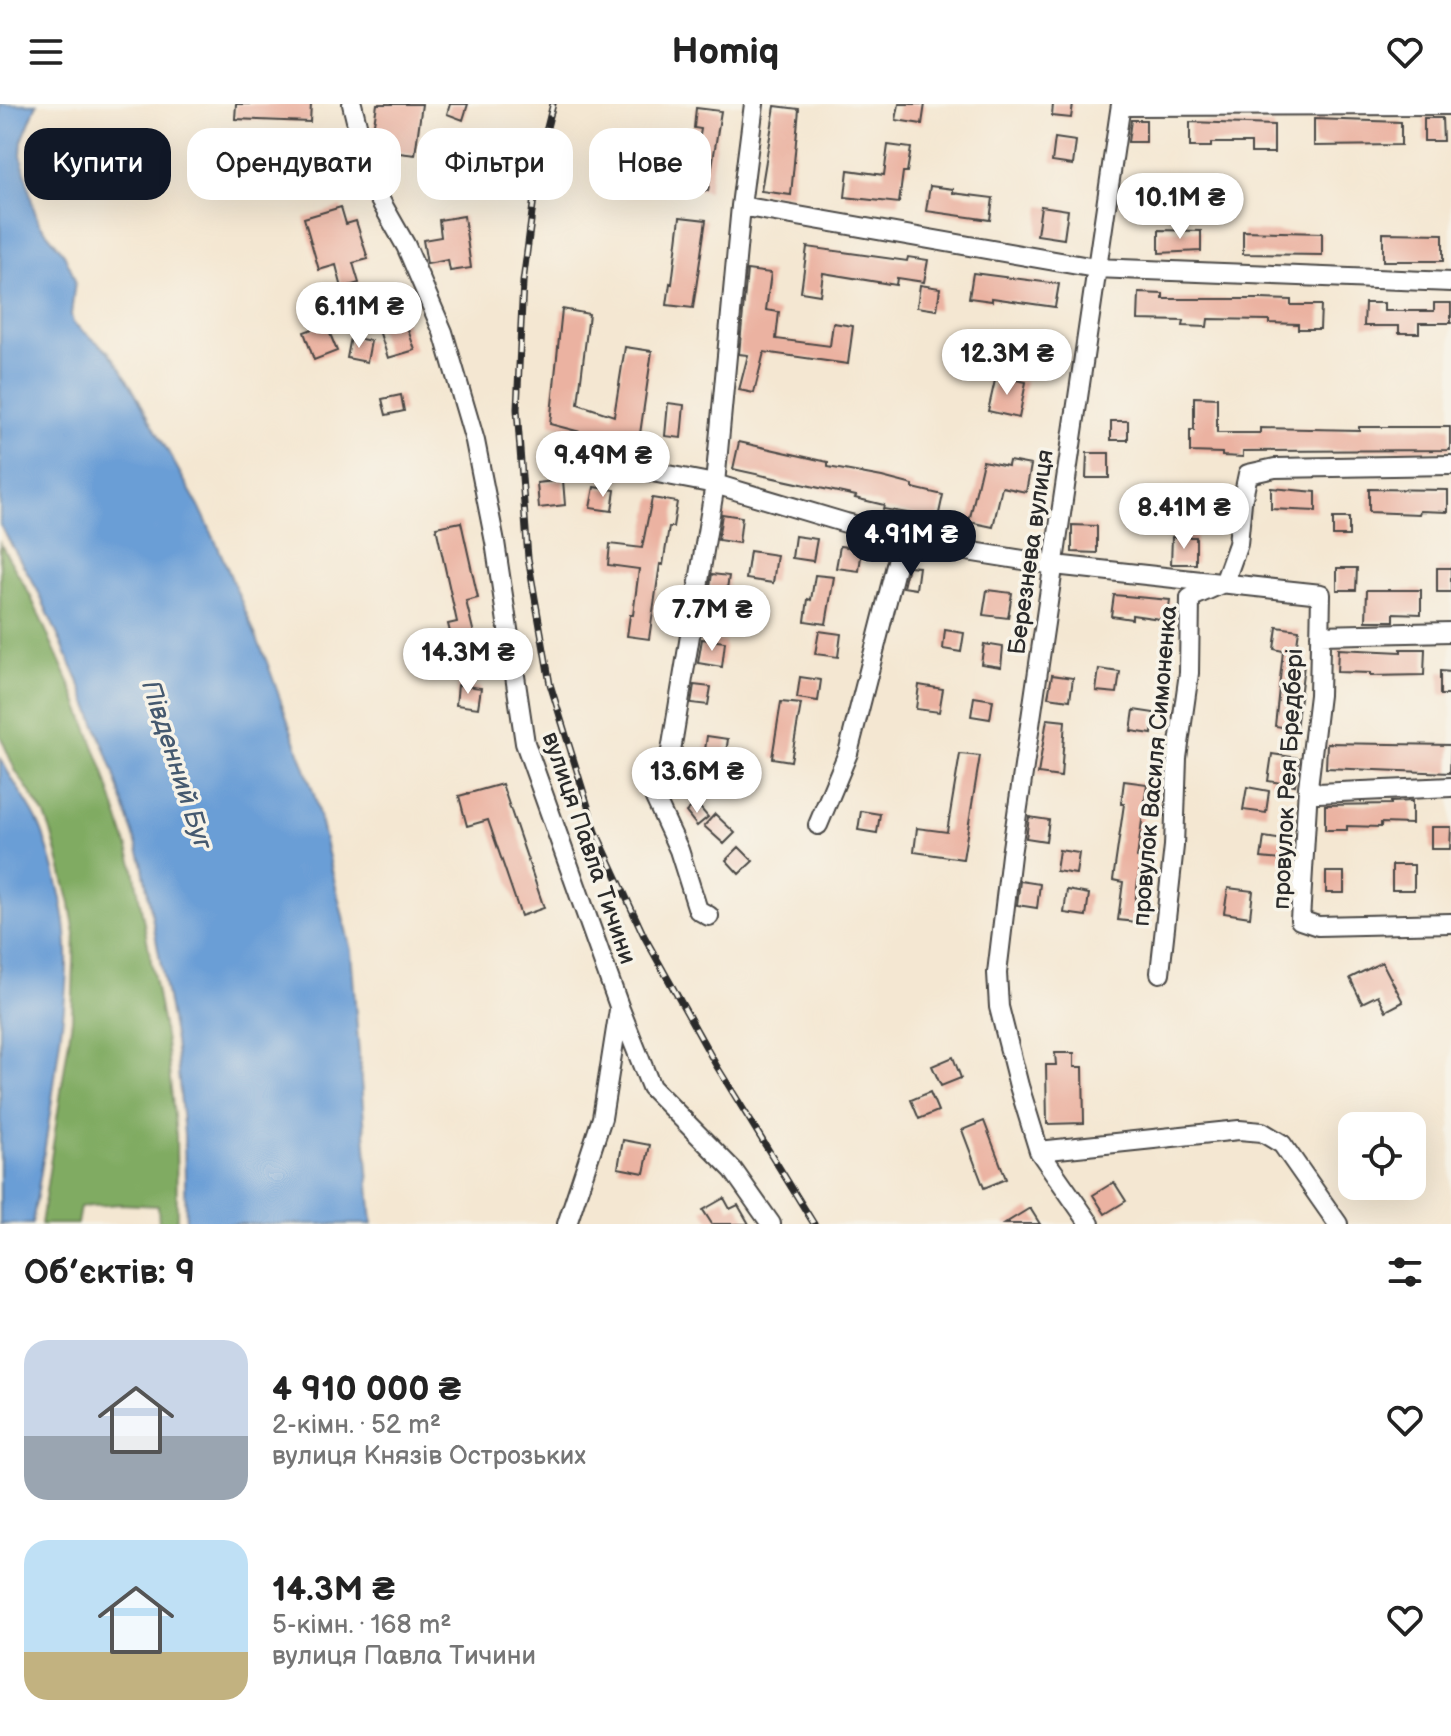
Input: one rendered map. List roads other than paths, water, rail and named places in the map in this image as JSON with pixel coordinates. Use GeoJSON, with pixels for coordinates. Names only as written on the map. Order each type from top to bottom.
{"type":"FeatureCollection","features":[{"type":"Feature","properties":{"kind":"street","name":"вулиця Павла Тичини"},"geometry":{"type":"LineString","coordinates":[[352,104],[372,186],[406,246],[443,332],[478,456],[495,542],[525,743],[620,1009],[651,1087],[733,1170],[771,1224]]}},
{"type":"Feature","properties":{"kind":"street"},"geometry":{"type":"LineString","coordinates":[[709,916],[698,910],[679,850],[655,798],[671,751],[715,484],[741,206],[754,104]]}},
{"type":"Feature","properties":{"kind":"street"},"geometry":{"type":"LineString","coordinates":[[1121,105],[1451,105]]}},
{"type":"Feature","properties":{"kind":"street","name":"Березнева вулиця"},"geometry":{"type":"LineString","coordinates":[[1090,1224],[1039,1151],[999,1007],[997,973],[1011,855],[1121,105]]}},
{"type":"Feature","properties":{"kind":"street"},"geometry":{"type":"LineString","coordinates":[[741,206],[1095,268],[1451,282]]}},
{"type":"Feature","properties":{"kind":"street"},"geometry":{"type":"LineString","coordinates":[[547,452],[715,484],[903,538],[1054,565],[1224,583],[1238,544],[1248,474],[1275,468],[1451,465]]}},
{"type":"Feature","properties":{"kind":"street"},"geometry":{"type":"LineString","coordinates":[[818,825],[848,753],[903,538]]}},
{"type":"Feature","properties":{"kind":"street","name":"провулок Рея Бредбері"},"geometry":{"type":"LineString","coordinates":[[1224,583],[1321,594],[1319,695],[1308,787],[1300,920],[1318,926],[1451,923]]}},
{"type":"Feature","properties":{"kind":"street","name":"провулок Василя Симоненка"},"geometry":{"type":"LineString","coordinates":[[1160,973],[1174,846],[1177,758],[1189,673],[1190,598],[1224,583]]}},
{"type":"Feature","properties":{"kind":"street"},"geometry":{"type":"LineString","coordinates":[[1320,635],[1451,632]]}},
{"type":"Feature","properties":{"kind":"street"},"geometry":{"type":"LineString","coordinates":[[1308,787],[1318,793],[1451,787]]}},
{"type":"Feature","properties":{"kind":"street"},"geometry":{"type":"LineString","coordinates":[[567,1224],[602,1118],[620,1009]]}},
{"type":"Feature","properties":{"kind":"street"},"geometry":{"type":"LineString","coordinates":[[1039,1151],[1239,1130],[1262,1132],[1282,1144],[1338,1224]]}},
{"type":"Feature","properties":{"kind":"water","name":"Південний Буг"},"geometry":{"type":"Polygon","coordinates":[[[0,104],[37,104],[27,128],[24,128],[22,141],[24,200],[32,200],[39,223],[63,252],[71,269],[75,281],[73,323],[108,351],[121,368],[202,512],[267,662],[314,794],[351,951],[372,1224],[186,1224],[184,1135],[175,1041],[142,862],[112,767],[81,687],[38,591],[0,525],[0,104]]]}},
{"type":"Feature","properties":{"kind":"water"},"geometry":{"type":"Polygon","coordinates":[[[0,757],[40,826],[58,884],[66,932],[64,1009],[32,1224],[0,1224],[0,757]]]}},
{"type":"Feature","properties":{"kind":"railway"},"geometry":{"type":"LineString","coordinates":[[553,104],[539,159],[523,282],[517,409],[528,558],[550,684],[596,832],[644,936],[716,1065],[814,1224]]}}]}
